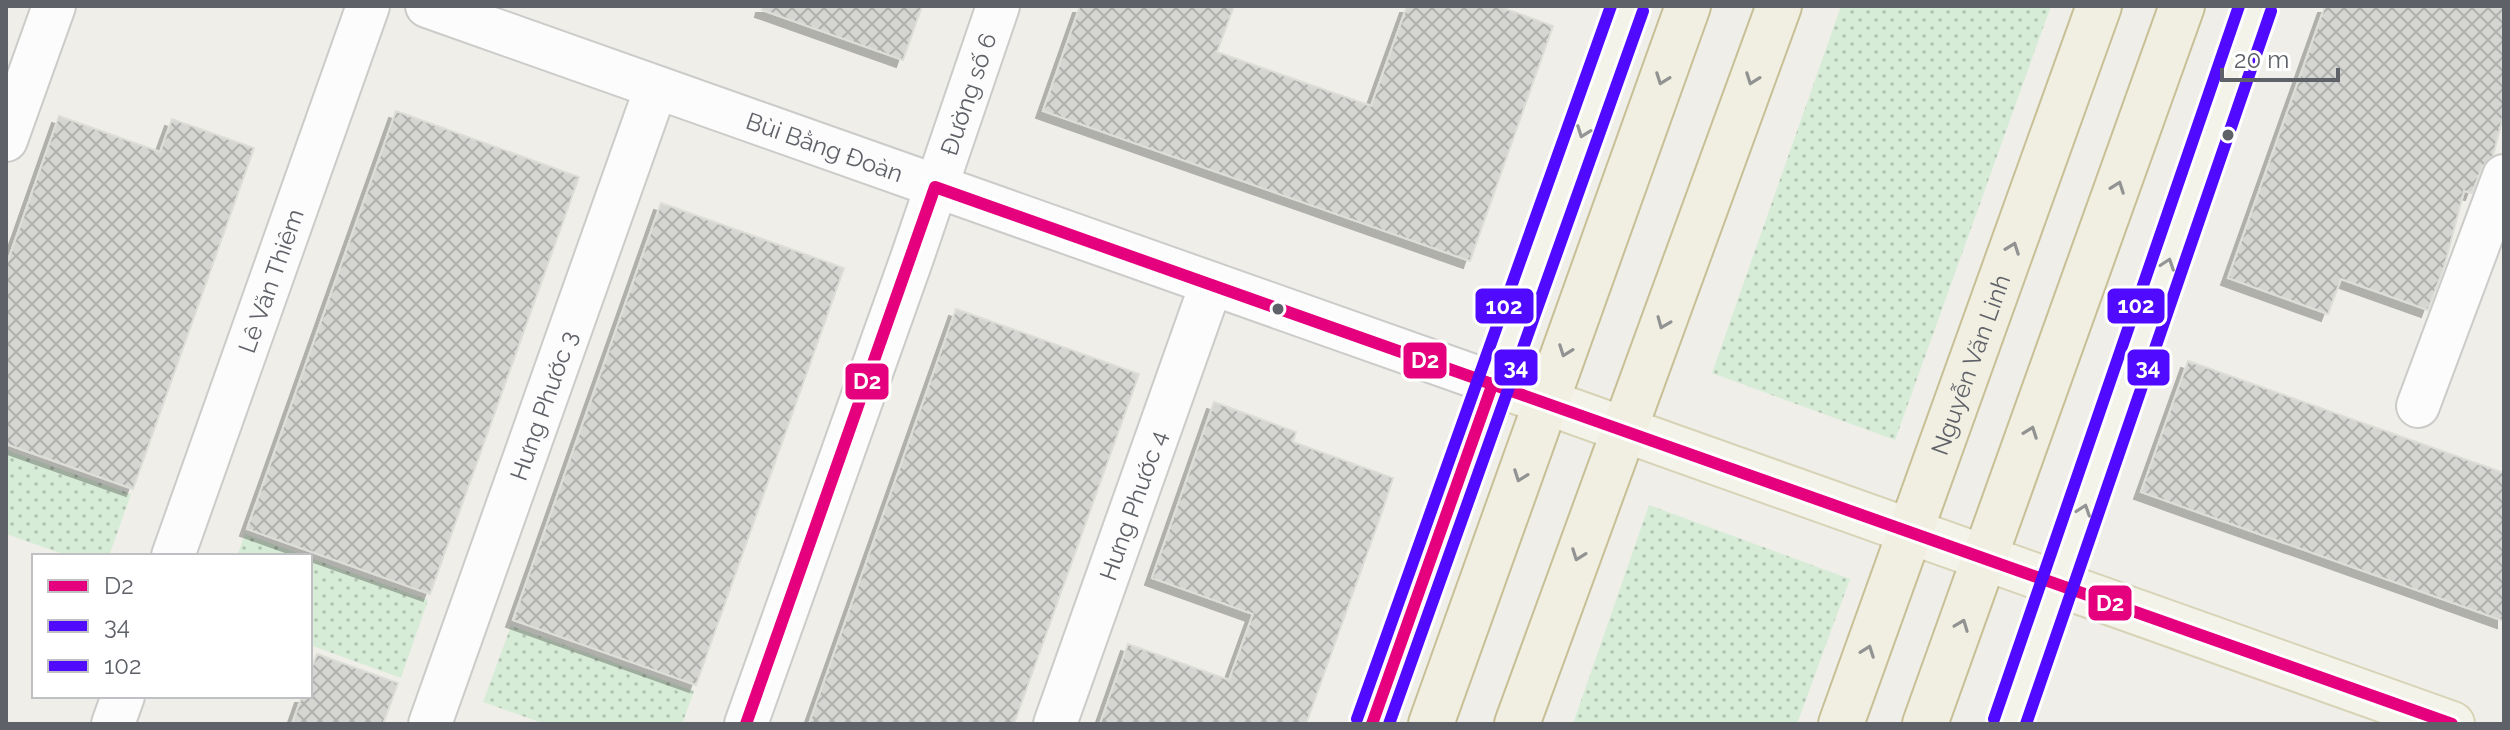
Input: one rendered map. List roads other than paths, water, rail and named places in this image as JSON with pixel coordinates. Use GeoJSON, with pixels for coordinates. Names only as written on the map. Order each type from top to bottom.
{"type":"FeatureCollection","features":[{"type":"Feature","properties":{"kind":"highway"},"geometry":{"type":"LineString","coordinates":[[1431,724],[1688,6]]}},
{"type":"Feature","properties":{"kind":"highway"},"geometry":{"type":"LineString","coordinates":[[1517,724],[1779,6]]}},
{"type":"Feature","properties":{"kind":"highway","name":"Nguyễn Văn Linh"},"geometry":{"type":"LineString","coordinates":[[1841,724],[2099,6]]}},
{"type":"Feature","properties":{"kind":"highway"},"geometry":{"type":"LineString","coordinates":[[1925,724],[1987,558],[2182,6]]}},
{"type":"Feature","properties":{"kind":"main road"},"geometry":{"type":"LineString","coordinates":[[1372,724],[1628,6]]}},
{"type":"Feature","properties":{"kind":"main road"},"geometry":{"type":"LineString","coordinates":[[2009,724],[2256,6]]}},
{"type":"Feature","properties":{"kind":"main road"},"geometry":{"type":"LineString","coordinates":[[1493,383],[2452,724]]}},
{"type":"Feature","properties":{"kind":"street"},"geometry":{"type":"LineString","coordinates":[[6,140],[54,6]]}},
{"type":"Feature","properties":{"kind":"street","name":"Lê Văn Thiêm"},"geometry":{"type":"LineString","coordinates":[[174,554],[368,6]]}},
{"type":"Feature","properties":{"kind":"street","name":"Bùi Bằng Đoàn"},"geometry":{"type":"LineString","coordinates":[[427,6],[1493,383]]}},
{"type":"Feature","properties":{"kind":"street","name":"Đường số 6"},"geometry":{"type":"LineString","coordinates":[[746,724],[998,6]]}},
{"type":"Feature","properties":{"kind":"street","name":"Hưng Phước 3"},"geometry":{"type":"LineString","coordinates":[[430,724],[656,88]]}},
{"type":"Feature","properties":{"kind":"street"},"geometry":{"type":"LineString","coordinates":[[2418,406],[2504,176]]}},
{"type":"Feature","properties":{"kind":"street","name":"Hưng Phước 4"},"geometry":{"type":"LineString","coordinates":[[1055,724],[1211,285]]}},
{"type":"Feature","properties":{"kind":"street"},"geometry":{"type":"LineString","coordinates":[[113,724],[122,698]]}}]}
